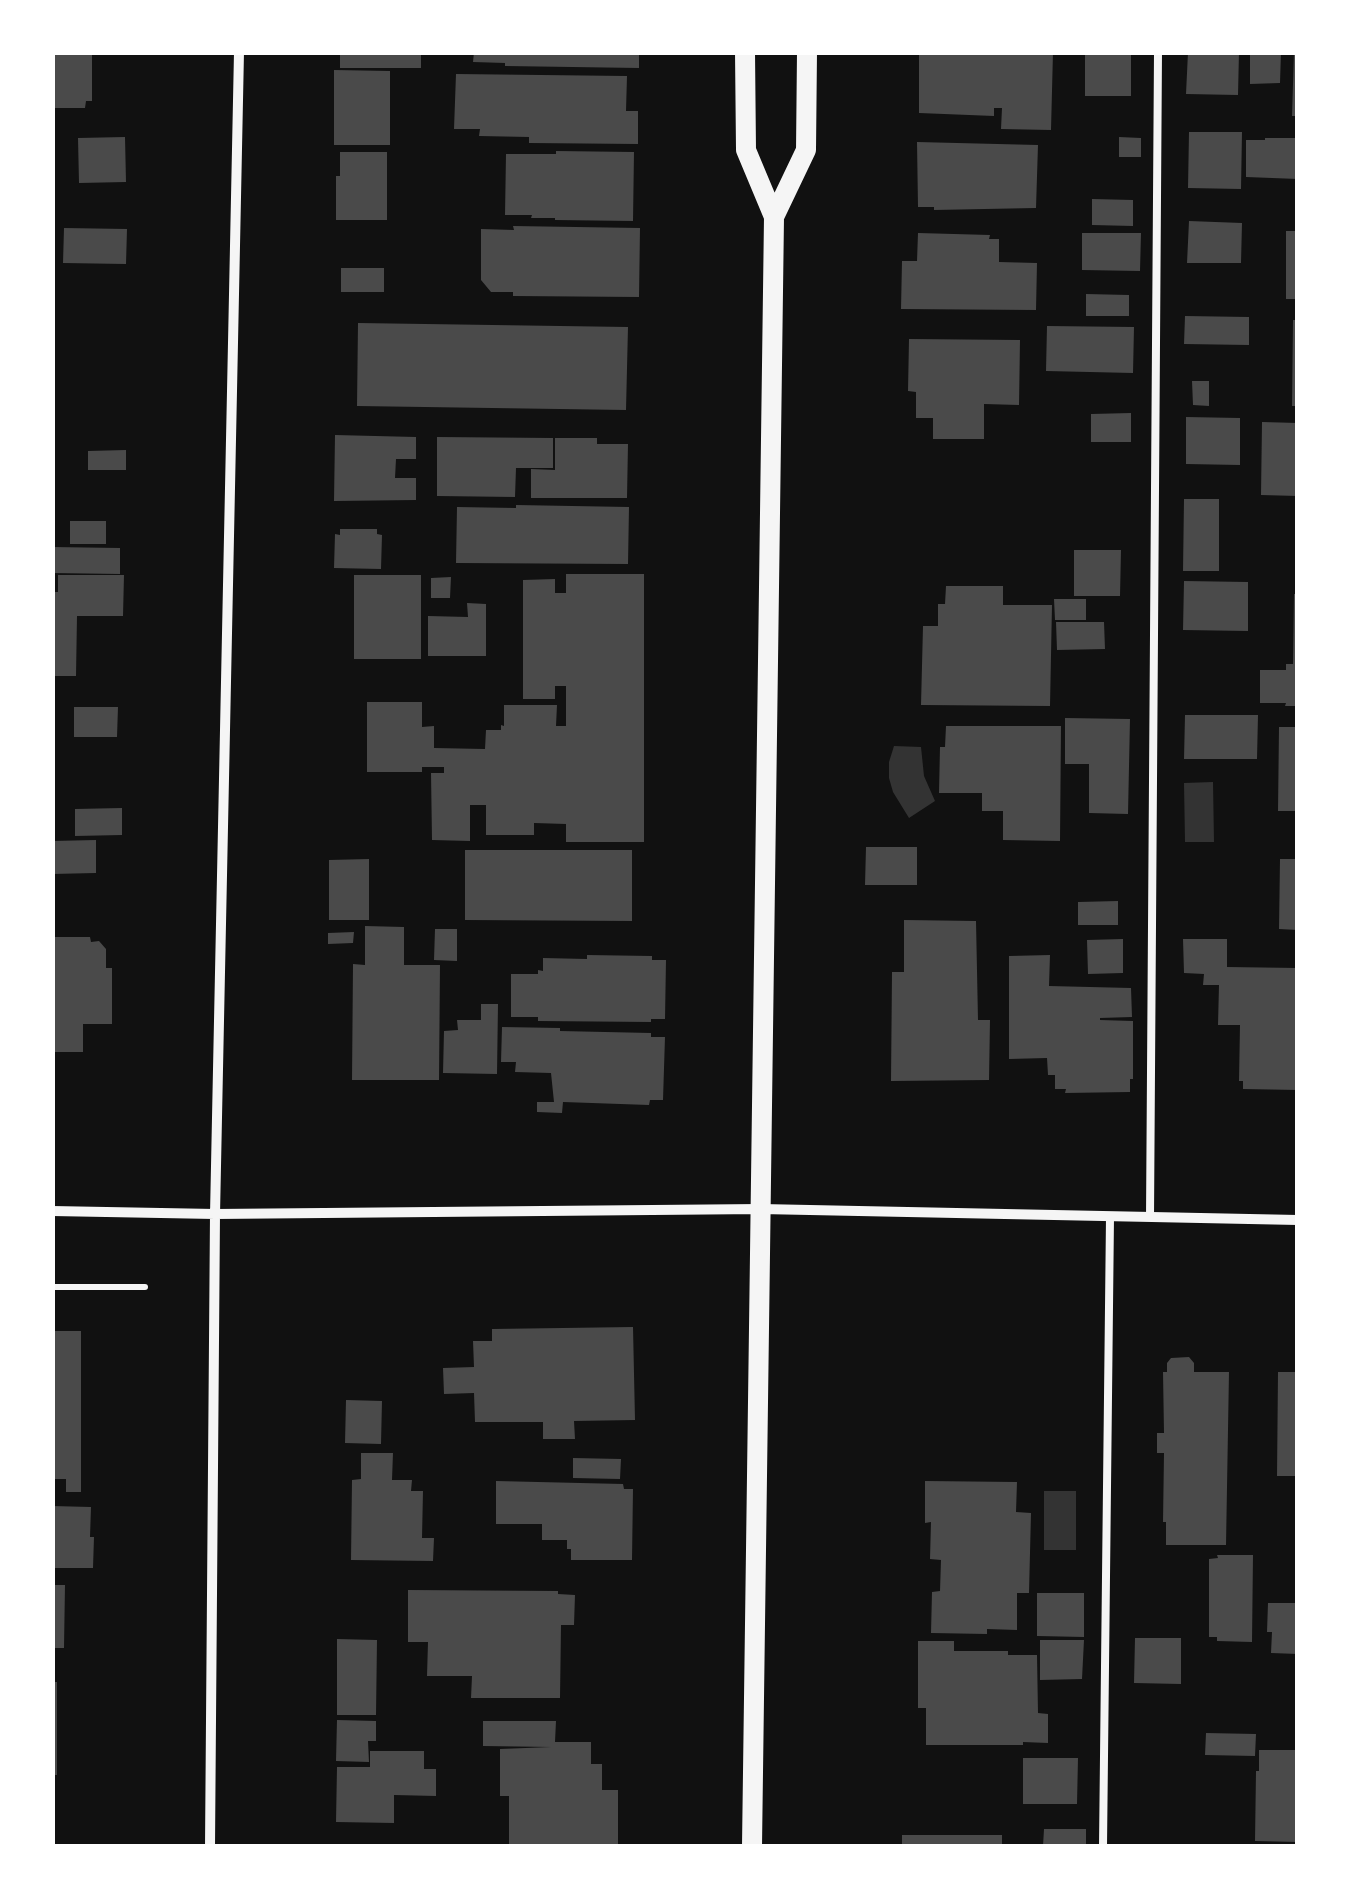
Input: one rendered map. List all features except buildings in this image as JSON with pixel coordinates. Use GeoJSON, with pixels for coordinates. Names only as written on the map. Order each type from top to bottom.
{"type":"FeatureCollection","features":[{"type":"Feature","properties":{"kind":"main road"},"geometry":{"type":"LineString","coordinates":[[745,52],[746,150],[774,217],[752,1846]]}},
{"type":"Feature","properties":{"kind":"main road"},"geometry":{"type":"LineString","coordinates":[[774,217],[806,150],[807,52]]}},
{"type":"Feature","properties":{"kind":"street"},"geometry":{"type":"LineString","coordinates":[[210,1846],[215,1214],[239,52]]}},
{"type":"Feature","properties":{"kind":"street"},"geometry":{"type":"LineString","coordinates":[[52,1211],[215,1214],[761,1209],[1298,1220]]}},
{"type":"Feature","properties":{"kind":"lane"},"geometry":{"type":"LineString","coordinates":[[1150,1216],[1158,52]]}},
{"type":"Feature","properties":{"kind":"lane"},"geometry":{"type":"LineString","coordinates":[[1103,1846],[1110,1216]]}},
{"type":"Feature","properties":{"kind":"path"},"geometry":{"type":"LineString","coordinates":[[52,1287],[146,1287]]}},
{"type":"Feature","properties":{"kind":"shaded area"},"geometry":{"type":"Polygon","coordinates":[[[894,746],[921,747],[924,776],[935,801],[909,818],[889,778],[894,746]]]}},
{"type":"Feature","properties":{"kind":"shaded area"},"geometry":{"type":"Polygon","coordinates":[[[1213,782],[1214,842],[1185,842],[1184,783],[1213,782]]]}},
{"type":"Feature","properties":{"kind":"shaded area"},"geometry":{"type":"Polygon","coordinates":[[[1044,1491],[1076,1491],[1076,1550],[1044,1550],[1044,1491]]]}}]}
